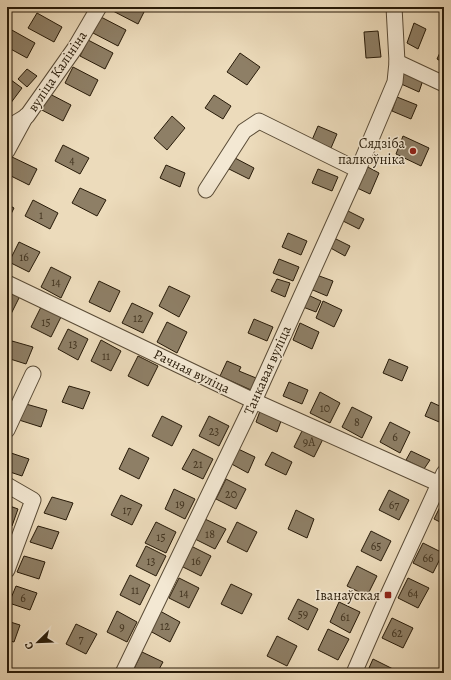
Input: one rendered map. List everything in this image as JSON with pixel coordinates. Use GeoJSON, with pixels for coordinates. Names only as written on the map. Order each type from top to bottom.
{"type":"FeatureCollection","features":[{"type":"Feature","properties":{"kind":"street","name":"вуліца Калініна"},"geometry":{"type":"LineString","coordinates":[[7,128],[27,116],[75,48],[99,7]]}},
{"type":"Feature","properties":{"kind":"street","name":"Танкавая вуліца"},"geometry":{"type":"LineString","coordinates":[[123,673],[254,401],[358,170],[395,82],[397,62],[394,7]]}},
{"type":"Feature","properties":{"kind":"street"},"geometry":{"type":"LineString","coordinates":[[397,62],[444,84]]}},
{"type":"Feature","properties":{"kind":"street"},"geometry":{"type":"LineString","coordinates":[[7,151],[27,116]]}},
{"type":"Feature","properties":{"kind":"street"},"geometry":{"type":"LineString","coordinates":[[206,190],[244,131],[259,121],[358,170]]}},
{"type":"Feature","properties":{"kind":"street","name":"Рачная вуліца"},"geometry":{"type":"LineString","coordinates":[[7,283],[254,401],[442,481]]}},
{"type":"Feature","properties":{"kind":"street"},"geometry":{"type":"LineString","coordinates":[[7,430],[33,374]]}},
{"type":"Feature","properties":{"kind":"street"},"geometry":{"type":"LineString","coordinates":[[354,673],[388,595],[442,481]]}},
{"type":"Feature","properties":{"kind":"street"},"geometry":{"type":"LineString","coordinates":[[7,485],[33,500],[7,570]]}},
{"type":"Feature","properties":{"kind":"building"},"geometry":{"type":"Polygon","coordinates":[[[115,7],[146,8],[138,24],[113,11],[115,7]]]}},
{"type":"Feature","properties":{"kind":"building"},"geometry":{"type":"Polygon","coordinates":[[[37,13],[62,27],[54,42],[28,28],[37,13]]]}},
{"type":"Feature","properties":{"kind":"building"},"geometry":{"type":"Polygon","coordinates":[[[101,17],[126,30],[118,46],[93,33],[101,17]]]}},
{"type":"Feature","properties":{"kind":"building"},"geometry":{"type":"Polygon","coordinates":[[[414,23],[426,29],[418,49],[407,43],[414,23]]]}},
{"type":"Feature","properties":{"kind":"building"},"geometry":{"type":"Polygon","coordinates":[[[10,29],[35,43],[27,58],[7,47],[7,33],[10,29]]]}},
{"type":"Feature","properties":{"kind":"building"},"geometry":{"type":"Polygon","coordinates":[[[378,31],[381,57],[366,58],[364,32],[378,31]]]}},
{"type":"Feature","properties":{"kind":"building"},"geometry":{"type":"Polygon","coordinates":[[[88,40],[113,53],[105,69],[80,56],[88,40]]]}},
{"type":"Feature","properties":{"kind":"building"},"geometry":{"type":"Polygon","coordinates":[[[444,44],[444,63],[437,59],[444,44]]]}},
{"type":"Feature","properties":{"kind":"building"},"geometry":{"type":"Polygon","coordinates":[[[240,53],[260,67],[247,85],[227,72],[240,53]]]}},
{"type":"Feature","properties":{"kind":"building"},"geometry":{"type":"Polygon","coordinates":[[[73,67],[98,80],[90,96],[65,83],[73,67]]]}},
{"type":"Feature","properties":{"kind":"building"},"geometry":{"type":"Polygon","coordinates":[[[27,69],[37,76],[27,87],[18,79],[27,69]]]}},
{"type":"Feature","properties":{"kind":"building"},"geometry":{"type":"Polygon","coordinates":[[[404,72],[423,80],[419,92],[399,83],[404,72]]]}},
{"type":"Feature","properties":{"kind":"building"},"geometry":{"type":"Polygon","coordinates":[[[7,77],[22,88],[10,104],[7,102],[7,77]]]}},
{"type":"Feature","properties":{"kind":"building"},"geometry":{"type":"Polygon","coordinates":[[[46,92],[71,105],[63,121],[38,108],[46,92]]]}},
{"type":"Feature","properties":{"kind":"building"},"geometry":{"type":"Polygon","coordinates":[[[214,95],[231,106],[223,119],[205,108],[214,95]]]}},
{"type":"Feature","properties":{"kind":"building"},"geometry":{"type":"Polygon","coordinates":[[[397,97],[417,105],[411,119],[392,111],[397,97]]]}},
{"type":"Feature","properties":{"kind":"building"},"geometry":{"type":"Polygon","coordinates":[[[172,116],[185,128],[167,150],[154,138],[172,116]]]}},
{"type":"Feature","properties":{"kind":"building"},"geometry":{"type":"Polygon","coordinates":[[[318,126],[337,134],[331,148],[312,140],[318,126]]]}},
{"type":"Feature","properties":{"kind":"building","name":"Сядзіба палкоўніка"},"geometry":{"type":"Polygon","coordinates":[[[403,136],[429,148],[421,166],[396,154],[403,136]]]}},
{"type":"Feature","properties":{"kind":"building"},"geometry":{"type":"Polygon","coordinates":[[[63,145],[89,158],[80,174],[55,161],[63,145]]]}},
{"type":"Feature","properties":{"kind":"building"},"geometry":{"type":"Polygon","coordinates":[[[12,157],[37,169],[29,185],[7,174],[7,166],[12,157]]]}},
{"type":"Feature","properties":{"kind":"building"},"geometry":{"type":"Polygon","coordinates":[[[235,158],[254,168],[249,179],[229,169],[235,158]]]}},
{"type":"Feature","properties":{"kind":"building"},"geometry":{"type":"Polygon","coordinates":[[[166,165],[185,173],[180,187],[160,178],[166,165]]]}},
{"type":"Feature","properties":{"kind":"building"},"geometry":{"type":"Polygon","coordinates":[[[364,165],[379,173],[370,194],[355,187],[364,165]]]}},
{"type":"Feature","properties":{"kind":"building"},"geometry":{"type":"Polygon","coordinates":[[[318,169],[338,177],[332,191],[312,183],[318,169]]]}},
{"type":"Feature","properties":{"kind":"building"},"geometry":{"type":"Polygon","coordinates":[[[80,188],[106,200],[97,216],[72,203],[80,188]]]}},
{"type":"Feature","properties":{"kind":"building"},"geometry":{"type":"Polygon","coordinates":[[[33,200],[58,213],[50,229],[25,216],[33,200]]]}},
{"type":"Feature","properties":{"kind":"building"},"geometry":{"type":"Polygon","coordinates":[[[7,204],[14,208],[7,222],[7,204]]]}},
{"type":"Feature","properties":{"kind":"building"},"geometry":{"type":"Polygon","coordinates":[[[346,210],[364,219],[359,229],[341,220],[346,210]]]}},
{"type":"Feature","properties":{"kind":"building"},"geometry":{"type":"Polygon","coordinates":[[[288,233],[307,241],[301,255],[282,247],[288,233]]]}},
{"type":"Feature","properties":{"kind":"building"},"geometry":{"type":"Polygon","coordinates":[[[332,237],[350,246],[345,256],[327,246],[332,237]]]}},
{"type":"Feature","properties":{"kind":"building"},"geometry":{"type":"Polygon","coordinates":[[[19,242],[40,252],[29,272],[9,262],[19,242]]]}},
{"type":"Feature","properties":{"kind":"building"},"geometry":{"type":"Polygon","coordinates":[[[279,259],[299,267],[293,281],[273,273],[279,259]]]}},
{"type":"Feature","properties":{"kind":"building"},"geometry":{"type":"Polygon","coordinates":[[[51,267],[71,277],[61,298],[41,287],[51,267]]]}},
{"type":"Feature","properties":{"kind":"building"},"geometry":{"type":"Polygon","coordinates":[[[314,274],[333,281],[327,296],[308,288],[314,274]]]}},
{"type":"Feature","properties":{"kind":"building"},"geometry":{"type":"Polygon","coordinates":[[[277,279],[290,283],[285,297],[271,291],[277,279]]]}},
{"type":"Feature","properties":{"kind":"building"},"geometry":{"type":"Polygon","coordinates":[[[99,281],[120,291],[110,312],[89,302],[99,281]]]}},
{"type":"Feature","properties":{"kind":"building"},"geometry":{"type":"Polygon","coordinates":[[[169,286],[190,296],[179,317],[159,306],[169,286]]]}},
{"type":"Feature","properties":{"kind":"building"},"geometry":{"type":"Polygon","coordinates":[[[7,290],[20,296],[10,316],[7,315],[7,290]]]}},
{"type":"Feature","properties":{"kind":"building"},"geometry":{"type":"Polygon","coordinates":[[[308,295],[321,301],[316,312],[303,307],[308,295]]]}},
{"type":"Feature","properties":{"kind":"building"},"geometry":{"type":"Polygon","coordinates":[[[323,301],[342,310],[334,327],[316,318],[323,301]]]}},
{"type":"Feature","properties":{"kind":"building"},"geometry":{"type":"Polygon","coordinates":[[[132,303],[153,313],[143,333],[122,323],[132,303]]]}},
{"type":"Feature","properties":{"kind":"building"},"geometry":{"type":"Polygon","coordinates":[[[41,307],[61,317],[51,337],[31,327],[41,307]]]}},
{"type":"Feature","properties":{"kind":"building"},"geometry":{"type":"Polygon","coordinates":[[[254,319],[273,327],[267,341],[248,333],[254,319]]]}},
{"type":"Feature","properties":{"kind":"building"},"geometry":{"type":"Polygon","coordinates":[[[167,322],[187,332],[177,353],[157,342],[167,322]]]}},
{"type":"Feature","properties":{"kind":"building"},"geometry":{"type":"Polygon","coordinates":[[[300,323],[319,332],[312,349],[293,340],[300,323]]]}},
{"type":"Feature","properties":{"kind":"building"},"geometry":{"type":"Polygon","coordinates":[[[68,329],[88,339],[78,360],[58,349],[68,329]]]}},
{"type":"Feature","properties":{"kind":"building"},"geometry":{"type":"Polygon","coordinates":[[[101,340],[121,351],[111,371],[91,361],[101,340]]]}},
{"type":"Feature","properties":{"kind":"building"},"geometry":{"type":"Polygon","coordinates":[[[12,341],[33,347],[26,364],[7,358],[7,352],[12,341]]]}},
{"type":"Feature","properties":{"kind":"building"},"geometry":{"type":"Polygon","coordinates":[[[138,356],[158,366],[148,386],[128,376],[138,356]]]}},
{"type":"Feature","properties":{"kind":"building"},"geometry":{"type":"Polygon","coordinates":[[[389,359],[408,367],[402,381],[383,373],[389,359]]]}},
{"type":"Feature","properties":{"kind":"building"},"geometry":{"type":"Polygon","coordinates":[[[227,361],[241,367],[239,371],[256,378],[251,390],[220,376],[227,361]]]}},
{"type":"Feature","properties":{"kind":"building"},"geometry":{"type":"Polygon","coordinates":[[[289,382],[308,390],[302,404],[283,396],[289,382]]]}},
{"type":"Feature","properties":{"kind":"building"},"geometry":{"type":"Polygon","coordinates":[[[69,386],[90,392],[83,409],[62,402],[69,386]]]}},
{"type":"Feature","properties":{"kind":"building"},"geometry":{"type":"Polygon","coordinates":[[[320,392],[340,403],[330,423],[310,413],[320,392]]]}},
{"type":"Feature","properties":{"kind":"building"},"geometry":{"type":"Polygon","coordinates":[[[431,402],[444,408],[444,424],[425,416],[431,402]]]}},
{"type":"Feature","properties":{"kind":"building"},"geometry":{"type":"Polygon","coordinates":[[[26,404],[47,410],[41,427],[19,420],[26,404]]]}},
{"type":"Feature","properties":{"kind":"building"},"geometry":{"type":"Polygon","coordinates":[[[352,407],[372,417],[362,438],[342,427],[352,407]]]}},
{"type":"Feature","properties":{"kind":"building"},"geometry":{"type":"Polygon","coordinates":[[[260,411],[281,421],[277,432],[256,422],[260,411]]]}},
{"type":"Feature","properties":{"kind":"building"},"geometry":{"type":"Polygon","coordinates":[[[162,416],[182,426],[172,446],[152,436],[162,416]]]}},
{"type":"Feature","properties":{"kind":"building"},"geometry":{"type":"Polygon","coordinates":[[[209,416],[229,426],[219,446],[199,436],[209,416]]]}},
{"type":"Feature","properties":{"kind":"building"},"geometry":{"type":"Polygon","coordinates":[[[390,422],[410,432],[400,453],[380,442],[390,422]]]}},
{"type":"Feature","properties":{"kind":"building"},"geometry":{"type":"Polygon","coordinates":[[[304,427],[324,437],[314,457],[294,447],[304,427]]]}},
{"type":"Feature","properties":{"kind":"building"},"geometry":{"type":"Polygon","coordinates":[[[234,447],[255,457],[248,473],[228,462],[234,447]]]}},
{"type":"Feature","properties":{"kind":"building"},"geometry":{"type":"Polygon","coordinates":[[[129,448],[149,458],[139,479],[119,469],[129,448]]]}},
{"type":"Feature","properties":{"kind":"building"},"geometry":{"type":"Polygon","coordinates":[[[193,449],[213,459],[203,479],[182,469],[193,449]]]}},
{"type":"Feature","properties":{"kind":"building"},"geometry":{"type":"Polygon","coordinates":[[[411,451],[430,460],[424,469],[406,460],[411,451]]]}},
{"type":"Feature","properties":{"kind":"building"},"geometry":{"type":"Polygon","coordinates":[[[8,452],[29,459],[22,476],[7,471],[8,452]]]}},
{"type":"Feature","properties":{"kind":"building"},"geometry":{"type":"Polygon","coordinates":[[[272,452],[292,462],[286,475],[265,465],[272,452]]]}},
{"type":"Feature","properties":{"kind":"building"},"geometry":{"type":"Polygon","coordinates":[[[226,479],[246,489],[236,509],[216,499],[226,479]]]}},
{"type":"Feature","properties":{"kind":"building"},"geometry":{"type":"Polygon","coordinates":[[[174,489],[195,499],[185,519],[165,509],[174,489]]]}},
{"type":"Feature","properties":{"kind":"building"},"geometry":{"type":"Polygon","coordinates":[[[389,490],[409,500],[399,520],[379,510],[389,490]]]}},
{"type":"Feature","properties":{"kind":"building"},"geometry":{"type":"Polygon","coordinates":[[[121,495],[142,505],[132,525],[111,515],[121,495]]]}},
{"type":"Feature","properties":{"kind":"building"},"geometry":{"type":"Polygon","coordinates":[[[52,497],[73,503],[66,520],[44,513],[52,497]]]}},
{"type":"Feature","properties":{"kind":"building"},"geometry":{"type":"Polygon","coordinates":[[[444,499],[444,524],[434,519],[444,499]]]}},
{"type":"Feature","properties":{"kind":"building"},"geometry":{"type":"Polygon","coordinates":[[[7,505],[18,509],[12,526],[7,524],[7,505]]]}},
{"type":"Feature","properties":{"kind":"building"},"geometry":{"type":"Polygon","coordinates":[[[296,510],[314,519],[307,538],[288,529],[296,510]]]}},
{"type":"Feature","properties":{"kind":"building"},"geometry":{"type":"Polygon","coordinates":[[[205,519],[226,529],[215,549],[195,539],[205,519]]]}},
{"type":"Feature","properties":{"kind":"building"},"geometry":{"type":"Polygon","coordinates":[[[156,522],[176,532],[166,553],[145,543],[156,522]]]}},
{"type":"Feature","properties":{"kind":"building"},"geometry":{"type":"Polygon","coordinates":[[[237,522],[257,532],[247,552],[227,542],[237,522]]]}},
{"type":"Feature","properties":{"kind":"building"},"geometry":{"type":"Polygon","coordinates":[[[38,526],[59,532],[52,549],[30,542],[38,526]]]}},
{"type":"Feature","properties":{"kind":"building"},"geometry":{"type":"Polygon","coordinates":[[[371,531],[391,541],[381,561],[361,551],[371,531]]]}},
{"type":"Feature","properties":{"kind":"building"},"geometry":{"type":"Polygon","coordinates":[[[423,543],[443,553],[433,573],[413,563],[423,543]]]}},
{"type":"Feature","properties":{"kind":"building"},"geometry":{"type":"Polygon","coordinates":[[[146,546],[166,556],[156,576],[136,566],[146,546]]]}},
{"type":"Feature","properties":{"kind":"building"},"geometry":{"type":"Polygon","coordinates":[[[191,546],[211,556],[201,576],[181,566],[191,546]]]}},
{"type":"Feature","properties":{"kind":"building"},"geometry":{"type":"Polygon","coordinates":[[[24,556],[45,562],[39,579],[17,572],[24,556]]]}},
{"type":"Feature","properties":{"kind":"building"},"geometry":{"type":"Polygon","coordinates":[[[357,566],[377,576],[367,596],[347,586],[357,566]]]}},
{"type":"Feature","properties":{"kind":"building"},"geometry":{"type":"Polygon","coordinates":[[[130,575],[150,585],[140,605],[120,595],[130,575]]]}},
{"type":"Feature","properties":{"kind":"building"},"geometry":{"type":"Polygon","coordinates":[[[179,578],[199,588],[189,608],[169,598],[179,578]]]}},
{"type":"Feature","properties":{"kind":"building"},"geometry":{"type":"Polygon","coordinates":[[[408,578],[429,588],[418,608],[398,598],[408,578]]]}},
{"type":"Feature","properties":{"kind":"building"},"geometry":{"type":"Polygon","coordinates":[[[231,584],[252,594],[242,614],[221,604],[231,584]]]}},
{"type":"Feature","properties":{"kind":"building"},"geometry":{"type":"Polygon","coordinates":[[[16,586],[37,593],[30,610],[9,603],[16,586]]]}},
{"type":"Feature","properties":{"kind":"building"},"geometry":{"type":"Polygon","coordinates":[[[298,599],[318,609],[308,630],[288,619],[298,599]]]}},
{"type":"Feature","properties":{"kind":"building"},"geometry":{"type":"Polygon","coordinates":[[[339,602],[360,612],[350,633],[330,622],[339,602]]]}},
{"type":"Feature","properties":{"kind":"building"},"geometry":{"type":"Polygon","coordinates":[[[117,611],[137,622],[127,642],[107,632],[117,611]]]}},
{"type":"Feature","properties":{"kind":"building"},"geometry":{"type":"Polygon","coordinates":[[[160,611],[180,622],[170,642],[150,631],[160,611]]]}},
{"type":"Feature","properties":{"kind":"building"},"geometry":{"type":"Polygon","coordinates":[[[392,618],[413,628],[403,648],[382,638],[392,618]]]}},
{"type":"Feature","properties":{"kind":"building"},"geometry":{"type":"Polygon","coordinates":[[[7,621],[20,625],[14,642],[7,640],[7,621]]]}},
{"type":"Feature","properties":{"kind":"building"},"geometry":{"type":"Polygon","coordinates":[[[76,624],[97,634],[86,654],[66,644],[76,624]]]}},
{"type":"Feature","properties":{"kind":"building"},"geometry":{"type":"Polygon","coordinates":[[[328,629],[349,639],[338,660],[318,650],[328,629]]]}},
{"type":"Feature","properties":{"kind":"building"},"geometry":{"type":"Polygon","coordinates":[[[277,636],[297,646],[287,666],[267,656],[277,636]]]}},
{"type":"Feature","properties":{"kind":"building"},"geometry":{"type":"Polygon","coordinates":[[[142,652],[163,662],[157,673],[132,673],[142,652]]]}},
{"type":"Feature","properties":{"kind":"building"},"geometry":{"type":"Polygon","coordinates":[[[373,659],[393,669],[391,673],[378,673],[369,668],[373,659]]]}},
{"type":"Feature","properties":{"kind":"place","name":"Сядзіба палкоўніка"},"geometry":{"type":"Point","coordinates":[413,151]}},
{"type":"Feature","properties":{"kind":"place","name":"Іванаўская"},"geometry":{"type":"Point","coordinates":[388,595]}}]}
